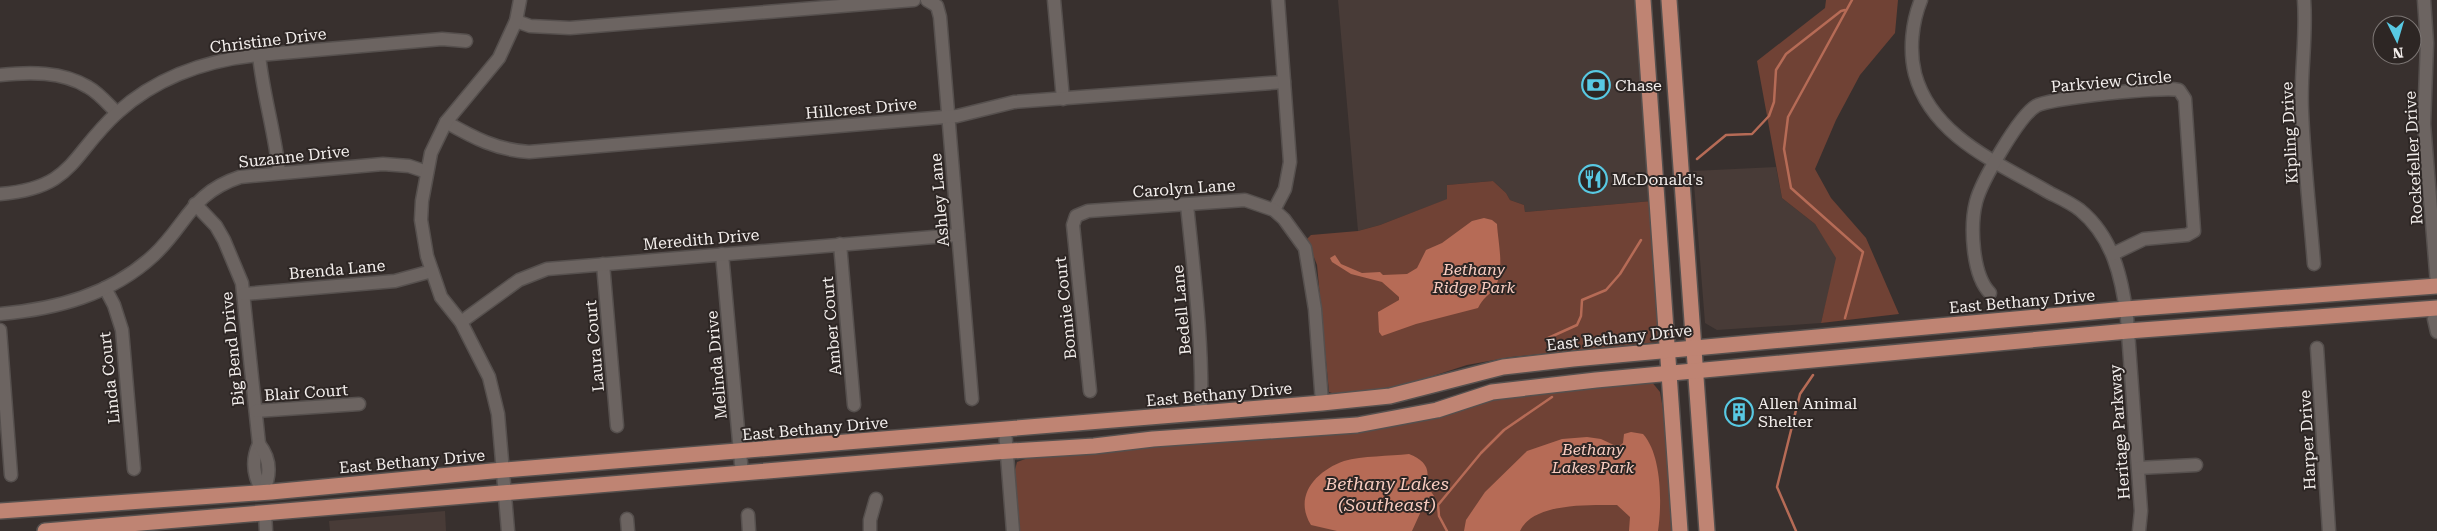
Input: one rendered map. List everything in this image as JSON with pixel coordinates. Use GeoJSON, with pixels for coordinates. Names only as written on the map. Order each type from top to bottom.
{"type":"FeatureCollection","features":[{"type":"Feature","properties":{"kind":"main road"},"geometry":{"type":"LineString","coordinates":[[1643,0],[1680,531]]}},
{"type":"Feature","properties":{"kind":"main road"},"geometry":{"type":"LineString","coordinates":[[1669,0],[1707,531]]}},
{"type":"Feature","properties":{"kind":"main road"},"geometry":{"type":"LineString","coordinates":[[1653,123],[1677,121]]}},
{"type":"Feature","properties":{"kind":"main road","name":"East Bethany Drive"},"geometry":{"type":"LineString","coordinates":[[0,511],[263,492],[502,470],[1322,403],[1390,396],[1503,367],[2126,309],[2437,285]]}},
{"type":"Feature","properties":{"kind":"main road"},"geometry":{"type":"LineString","coordinates":[[2234,322],[2237,315],[2245,311],[2294,304],[2321,295]]}},
{"type":"Feature","properties":{"kind":"main road"},"geometry":{"type":"LineString","coordinates":[[45,531],[1094,446],[1153,439],[1357,425],[1428,412],[1492,392],[1668,373],[2128,331],[2437,308]]}},
{"type":"Feature","properties":{"kind":"main road"},"geometry":{"type":"LineString","coordinates":[[1201,412],[1201,437]]}},
{"type":"Feature","properties":{"kind":"main road"},"geometry":{"type":"LineString","coordinates":[[263,492],[265,513]]}},
{"type":"Feature","properties":{"kind":"street"},"geometry":{"type":"LineString","coordinates":[[508,531],[498,414],[489,377],[461,322],[442,297],[424,244],[422,220],[431,153],[446,122],[494,66],[516,21],[520,0]]}},
{"type":"Feature","properties":{"kind":"street"},"geometry":{"type":"LineString","coordinates":[[516,21],[530,26],[570,28],[914,0]]}},
{"type":"Feature","properties":{"kind":"street"},"geometry":{"type":"LineString","coordinates":[[1054,0],[1062,99]]}},
{"type":"Feature","properties":{"kind":"street"},"geometry":{"type":"LineString","coordinates":[[1274,210],[1285,189],[1290,162],[1278,0]]}},
{"type":"Feature","properties":{"kind":"street","name":"Heritage Parkway"},"geometry":{"type":"LineString","coordinates":[[1921,0],[1914,22],[1913,67],[1922,95],[1933,112],[1960,140],[2080,210],[2101,234],[2113,254],[2124,288],[2126,309],[2141,511],[2139,531]]}},
{"type":"Feature","properties":{"kind":"street","name":"Kipling Drive"},"geometry":{"type":"LineString","coordinates":[[2304,0],[2306,28],[2302,62],[2302,111],[2314,264]]}},
{"type":"Feature","properties":{"kind":"street","name":"Rockefeller Drive"},"geometry":{"type":"LineString","coordinates":[[2424,0],[2427,43],[2424,124],[2437,285]]}},
{"type":"Feature","properties":{"kind":"street","name":"Ashley Lane"},"geometry":{"type":"LineString","coordinates":[[929,1],[936,6],[940,17],[972,399]]}},
{"type":"Feature","properties":{"kind":"street","name":"Christine Drive"},"geometry":{"type":"LineString","coordinates":[[0,194],[34,189],[63,174],[117,113],[139,96],[163,82],[201,65],[231,58],[259,55],[442,39],[466,41]]}},
{"type":"Feature","properties":{"kind":"street"},"geometry":{"type":"LineString","coordinates":[[259,55],[263,88],[276,144],[279,172]]}},
{"type":"Feature","properties":{"kind":"street"},"geometry":{"type":"LineString","coordinates":[[0,76],[44,74],[77,81],[90,87],[117,113]]}},
{"type":"Feature","properties":{"kind":"street","name":"Hillcrest Drive"},"geometry":{"type":"LineString","coordinates":[[446,122],[498,149],[529,152],[949,116],[985,110],[1014,102],[1284,82]]}},
{"type":"Feature","properties":{"kind":"street","name":"Parkview Circle"},"geometry":{"type":"LineString","coordinates":[[1996,161],[2024,116],[2037,105],[2050,100],[2174,89],[2182,93],[2185,99],[2194,231],[2187,235],[2144,239],[2113,254]]}},
{"type":"Feature","properties":{"kind":"street"},"geometry":{"type":"LineString","coordinates":[[1990,293],[1982,285],[1976,260],[1972,227],[1976,201],[1996,161]]}},
{"type":"Feature","properties":{"kind":"street","name":"Suzanne Drive"},"geometry":{"type":"LineString","coordinates":[[0,314],[38,310],[67,303],[105,288],[154,254],[195,204],[226,181],[252,174],[383,164],[409,166],[427,172]]}},
{"type":"Feature","properties":{"kind":"street","name":"Carolyn Lane"},"geometry":{"type":"LineString","coordinates":[[1073,221],[1079,214],[1088,212],[1245,200],[1274,210],[1284,219],[1305,248],[1316,309],[1322,403]]}},
{"type":"Feature","properties":{"kind":"street","name":"Big Bend Drive"},"geometry":{"type":"LineString","coordinates":[[195,204],[216,226],[224,240],[244,294],[259,444],[267,454],[270,478],[263,492]]}},
{"type":"Feature","properties":{"kind":"street","name":"Bedell Lane"},"geometry":{"type":"LineString","coordinates":[[1188,204],[1201,354],[1201,412]]}},
{"type":"Feature","properties":{"kind":"street","name":"Bonnie Court"},"geometry":{"type":"LineString","coordinates":[[1073,221],[1090,391]]}},
{"type":"Feature","properties":{"kind":"street","name":"Meredith Drive"},"geometry":{"type":"LineString","coordinates":[[461,322],[508,288],[534,274],[562,266],[958,235]]}},
{"type":"Feature","properties":{"kind":"street","name":"Amber Court"},"geometry":{"type":"LineString","coordinates":[[840,244],[854,405]]}},
{"type":"Feature","properties":{"kind":"street","name":"Melinda Drive"},"geometry":{"type":"LineString","coordinates":[[722,254],[742,474]]}},
{"type":"Feature","properties":{"kind":"street","name":"Laura Court"},"geometry":{"type":"LineString","coordinates":[[603,264],[617,426]]}},
{"type":"Feature","properties":{"kind":"street","name":"Brenda Lane"},"geometry":{"type":"LineString","coordinates":[[244,294],[395,281],[432,271]]}},
{"type":"Feature","properties":{"kind":"street","name":"Linda Court"},"geometry":{"type":"LineString","coordinates":[[105,288],[114,305],[122,330],[134,468]]}},
{"type":"Feature","properties":{"kind":"street"},"geometry":{"type":"LineString","coordinates":[[2437,313],[2434,319],[2437,332]]}},
{"type":"Feature","properties":{"kind":"street"},"geometry":{"type":"LineString","coordinates":[[0,330],[11,475]]}},
{"type":"Feature","properties":{"kind":"street","name":"Harper Drive"},"geometry":{"type":"LineString","coordinates":[[2317,348],[2329,531]]}},
{"type":"Feature","properties":{"kind":"street","name":"Blair Court"},"geometry":{"type":"LineString","coordinates":[[256,412],[359,404]]}},
{"type":"Feature","properties":{"kind":"street"},"geometry":{"type":"LineString","coordinates":[[1005,430],[1013,531]]}},
{"type":"Feature","properties":{"kind":"street"},"geometry":{"type":"LineString","coordinates":[[2138,468],[2196,465]]}},
{"type":"Feature","properties":{"kind":"street"},"geometry":{"type":"LineString","coordinates":[[870,531],[870,520],[876,499]]}},
{"type":"Feature","properties":{"kind":"street"},"geometry":{"type":"LineString","coordinates":[[265,513],[266,531]]}},
{"type":"Feature","properties":{"kind":"street"},"geometry":{"type":"LineString","coordinates":[[748,515],[749,531]]}},
{"type":"Feature","properties":{"kind":"shaded area"},"geometry":{"type":"Polygon","coordinates":[[[1338,0],[1636,0],[1652,201],[1525,212],[1524,205],[1510,200],[1506,193],[1493,181],[1447,185],[1448,199],[1380,225],[1358,231],[1338,0]]]}},
{"type":"Feature","properties":{"kind":"shaded area"},"geometry":{"type":"Polygon","coordinates":[[[1776,167],[1782,198],[1815,224],[1837,258],[1821,323],[1717,330],[1705,323],[1693,171],[1776,167]]]}},
{"type":"Feature","properties":{"kind":"shaded area"},"geometry":{"type":"Polygon","coordinates":[[[445,511],[446,531],[330,531],[329,521],[445,511]]]}},
{"type":"Feature","properties":{"kind":"green space"},"geometry":{"type":"Polygon","coordinates":[[[1826,0],[1898,0],[1895,33],[1860,75],[1836,120],[1815,169],[1831,198],[1866,238],[1899,314],[1821,323],[1836,258],[1815,224],[1782,198],[1757,61],[1825,8],[1826,0]]]}},
{"type":"Feature","properties":{"kind":"green space","name":"Bethany Ridge Park"},"geometry":{"type":"Polygon","coordinates":[[[1493,181],[1506,193],[1510,200],[1524,205],[1525,212],[1652,201],[1660,336],[1657,342],[1511,357],[1467,365],[1405,385],[1338,395],[1329,392],[1317,265],[1307,239],[1311,235],[1358,231],[1380,225],[1447,199],[1447,185],[1493,181]]]}},
{"type":"Feature","properties":{"kind":"green space","name":"Bethany Lakes Park"},"geometry":{"type":"Polygon","coordinates":[[[1651,381],[1660,392],[1664,415],[1673,531],[1020,531],[1015,470],[1017,462],[1028,458],[1376,428],[1504,396],[1651,381]]]}},
{"type":"Feature","properties":{"kind":"water"},"geometry":{"type":"Polygon","coordinates":[[[1484,218],[1492,220],[1497,224],[1500,267],[1497,283],[1478,308],[1416,324],[1382,336],[1379,332],[1378,312],[1399,300],[1399,297],[1382,282],[1351,274],[1332,262],[1330,258],[1335,255],[1341,264],[1362,273],[1380,272],[1383,275],[1407,274],[1417,268],[1426,250],[1442,243],[1472,221],[1484,218]]]}},
{"type":"Feature","properties":{"kind":"water"},"geometry":{"type":"Polygon","coordinates":[[[1631,432],[1643,434],[1654,454],[1660,494],[1658,531],[1629,531],[1630,517],[1617,505],[1606,505],[1564,507],[1550,510],[1537,515],[1527,522],[1520,531],[1464,531],[1466,520],[1485,492],[1527,451],[1562,439],[1587,437],[1601,439],[1618,447],[1623,443],[1624,434],[1631,432]]]}},
{"type":"Feature","properties":{"kind":"water","name":"Bethany Lakes (Southeast)"},"geometry":{"type":"Polygon","coordinates":[[[1409,454],[1419,459],[1425,465],[1428,473],[1426,484],[1434,496],[1422,509],[1412,531],[1337,531],[1311,525],[1306,514],[1306,495],[1310,486],[1324,471],[1351,459],[1409,454]]]}},
{"type":"Feature","properties":{"kind":"waterway"},"geometry":{"type":"LineString","coordinates":[[1845,318],[1863,252],[1791,188],[1784,149],[1788,117],[1852,0]]}},
{"type":"Feature","properties":{"kind":"waterway"},"geometry":{"type":"LineString","coordinates":[[1697,159],[1726,135],[1752,134],[1769,116],[1774,102],[1776,70],[1786,54],[1841,11],[1845,10]]}},
{"type":"Feature","properties":{"kind":"waterway"},"geometry":{"type":"LineString","coordinates":[[1546,339],[1577,325],[1581,316],[1582,300],[1606,290],[1620,274],[1641,240]]}},
{"type":"Feature","properties":{"kind":"waterway"},"geometry":{"type":"LineString","coordinates":[[1796,531],[1777,487],[1800,394],[1813,375]]}},
{"type":"Feature","properties":{"kind":"waterway"},"geometry":{"type":"LineString","coordinates":[[1447,531],[1439,516],[1438,505],[1481,453],[1504,430],[1552,397]]}},
{"type":"Feature","properties":{"kind":"place","name":"Chase"},"geometry":{"type":"Point","coordinates":[1596,85]}},
{"type":"Feature","properties":{"kind":"place","name":"McDonald's"},"geometry":{"type":"Point","coordinates":[1593,179]}},
{"type":"Feature","properties":{"kind":"place","name":"Allen Animal Shelter"},"geometry":{"type":"Point","coordinates":[1739,412]}}]}
